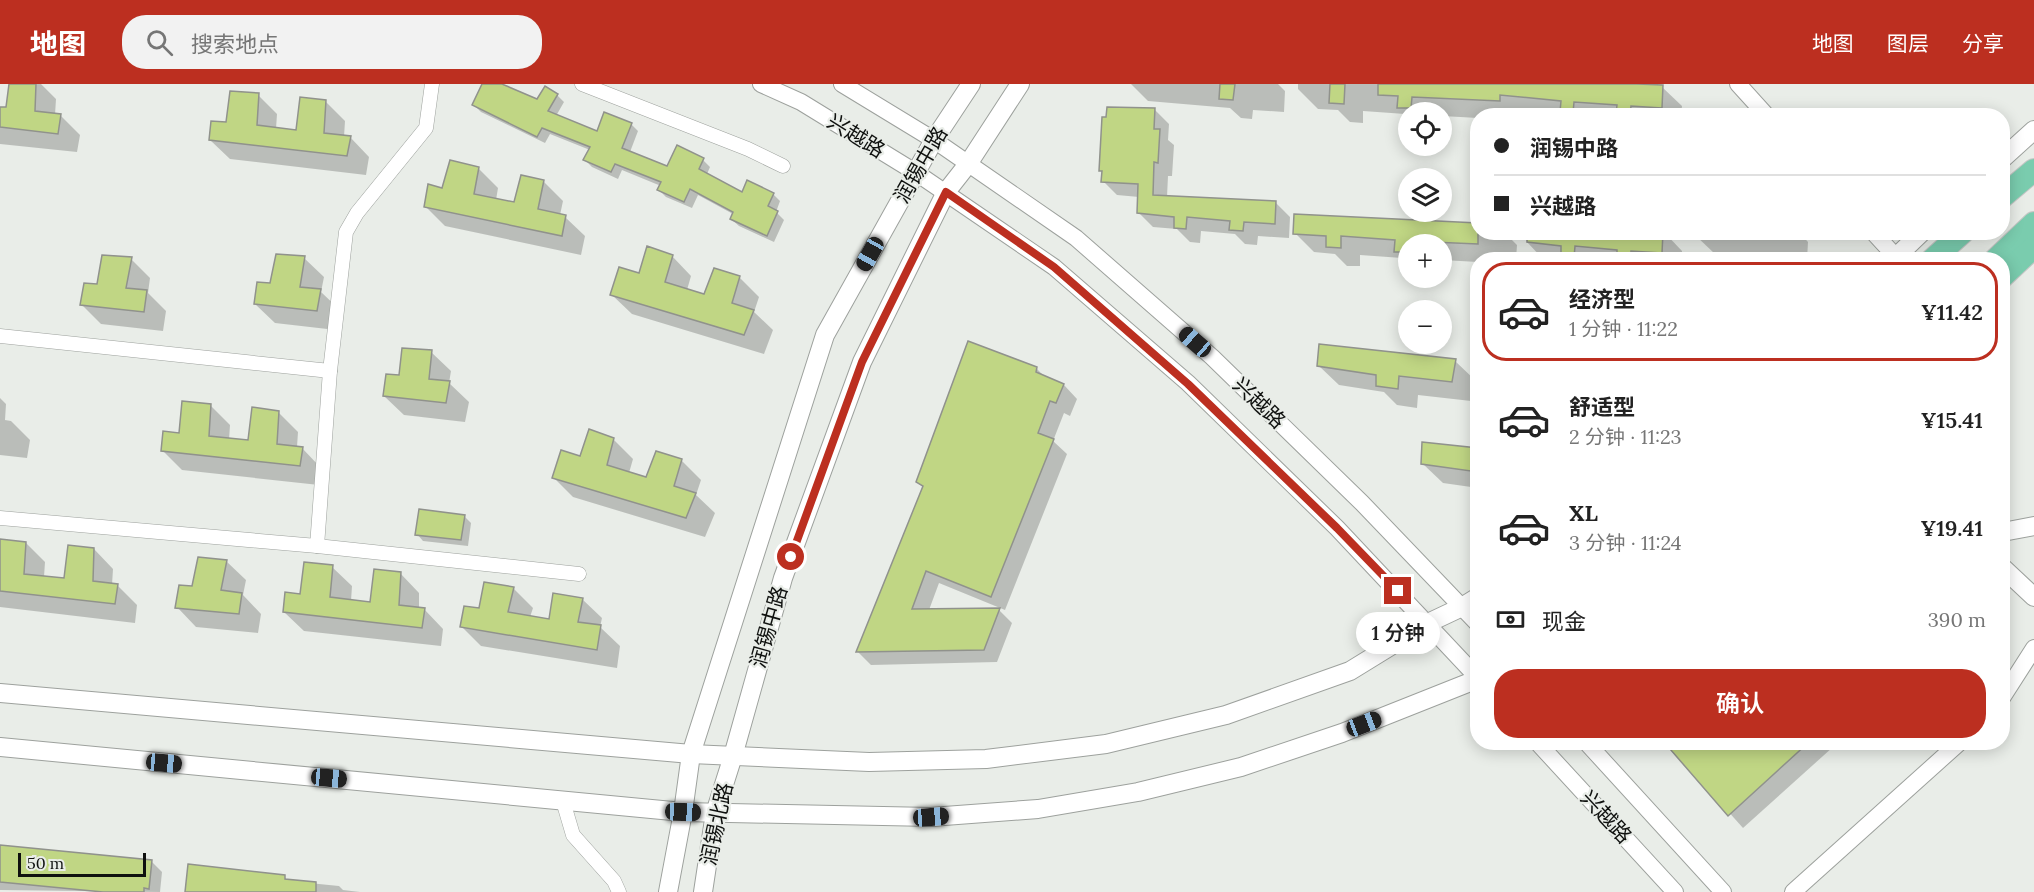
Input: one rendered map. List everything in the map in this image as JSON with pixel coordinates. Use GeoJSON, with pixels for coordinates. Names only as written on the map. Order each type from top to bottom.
{"type":"FeatureCollection","features":[{"type":"Feature","properties":{"kind":"highway"},"geometry":{"type":"LineString","coordinates":[[2010,190],[2034,170]]}},
{"type":"Feature","properties":{"kind":"highway"},"geometry":{"type":"LineString","coordinates":[[2003,252],[2034,223]]}},
{"type":"Feature","properties":{"kind":"highway"},"geometry":{"type":"LineString","coordinates":[[1941,252],[1954,240]]}},
{"type":"Feature","properties":{"kind":"highway"},"geometry":{"type":"LineString","coordinates":[[2010,269],[2034,246]]}},
{"type":"Feature","properties":{"kind":"main road","name":"润锡中路"},"geometry":{"type":"LineString","coordinates":[[691,754],[825,335],[915,172],[971,84]]}},
{"type":"Feature","properties":{"kind":"main road","name":"润锡中路"},"geometry":{"type":"LineString","coordinates":[[733,756],[783,578],[862,362],[946,192],[968,164],[1020,84]]}},
{"type":"Feature","properties":{"kind":"main road"},"geometry":{"type":"LineString","coordinates":[[2010,152],[2034,130]]}},
{"type":"Feature","properties":{"kind":"main road"},"geometry":{"type":"LineString","coordinates":[[1900,252],[1913,240]]}},
{"type":"Feature","properties":{"kind":"main road"},"geometry":{"type":"LineString","coordinates":[[2010,282],[2034,261]]}},
{"type":"Feature","properties":{"kind":"main road"},"geometry":{"type":"LineString","coordinates":[[2010,531],[2034,526]]}},
{"type":"Feature","properties":{"kind":"main road"},"geometry":{"type":"LineString","coordinates":[[2010,574],[2034,597]]}},
{"type":"Feature","properties":{"kind":"main road"},"geometry":{"type":"LineString","coordinates":[[0,693],[691,754],[869,762],[986,759],[1106,744],[1226,715],[1350,671],[1428,623],[1470,602]]}},
{"type":"Feature","properties":{"kind":"main road"},"geometry":{"type":"LineString","coordinates":[[0,747],[683,812],[931,817],[1038,809],[1138,792],[1252,764],[1342,733],[1470,681]]}},
{"type":"Feature","properties":{"kind":"main road","name":"润锡北路"},"geometry":{"type":"LineString","coordinates":[[668,892],[691,754]]}},
{"type":"Feature","properties":{"kind":"main road","name":"润锡北路"},"geometry":{"type":"LineString","coordinates":[[704,892],[715,813],[733,756]]}},
{"type":"Feature","properties":{"kind":"street"},"geometry":{"type":"LineString","coordinates":[[317,546],[330,372],[346,232],[357,213],[426,128],[432,84]]}},
{"type":"Feature","properties":{"kind":"street"},"geometry":{"type":"LineString","coordinates":[[582,84],[747,149],[783,166]]}},
{"type":"Feature","properties":{"kind":"street","name":"兴越路"},"geometry":{"type":"LineString","coordinates":[[761,84],[801,102],[915,172],[1054,267],[1188,384],[1337,528],[1470,669]]}},
{"type":"Feature","properties":{"kind":"street","name":"兴越路"},"geometry":{"type":"LineString","coordinates":[[842,84],[934,140],[1076,238],[1212,357],[1362,503],[1470,616]]}},
{"type":"Feature","properties":{"kind":"street"},"geometry":{"type":"LineString","coordinates":[[1738,84],[1760,108]]}},
{"type":"Feature","properties":{"kind":"street"},"geometry":{"type":"LineString","coordinates":[[1879,240],[1889,252]]}},
{"type":"Feature","properties":{"kind":"street"},"geometry":{"type":"LineString","coordinates":[[0,336],[330,372]]}},
{"type":"Feature","properties":{"kind":"street"},"geometry":{"type":"LineString","coordinates":[[0,518],[317,546],[579,574]]}},
{"type":"Feature","properties":{"kind":"street"},"geometry":{"type":"LineString","coordinates":[[2010,686],[2034,648]]}},
{"type":"Feature","properties":{"kind":"street","name":"兴越路"},"geometry":{"type":"LineString","coordinates":[[1544,750],[1675,892]]}},
{"type":"Feature","properties":{"kind":"street","name":"兴越路"},"geometry":{"type":"LineString","coordinates":[[1593,750],[1723,892]]}},
{"type":"Feature","properties":{"kind":"street"},"geometry":{"type":"LineString","coordinates":[[1793,892],[1951,750]]}},
{"type":"Feature","properties":{"kind":"street"},"geometry":{"type":"LineString","coordinates":[[563,801],[573,835],[614,881],[620,892]]}},
{"type":"Feature","properties":{"kind":"building"},"geometry":{"type":"Polygon","coordinates":[[[9,84],[36,84],[35,111],[61,114],[58,134],[0,127],[0,107],[6,107],[9,84]]]}},
{"type":"Feature","properties":{"kind":"building"},"geometry":{"type":"Polygon","coordinates":[[[482,84],[502,84],[537,99],[545,86],[558,94],[548,111],[597,131],[604,112],[632,123],[622,148],[667,166],[677,145],[704,158],[699,169],[742,192],[747,180],[774,193],[768,206],[778,211],[767,236],[730,219],[733,212],[690,189],[684,202],[657,190],[661,182],[615,164],[611,172],[583,160],[590,147],[542,128],[537,137],[472,105],[482,84]]]}},
{"type":"Feature","properties":{"kind":"building"},"geometry":{"type":"Polygon","coordinates":[[[1220,84],[1235,84],[1233,100],[1219,99],[1220,84]]]}},
{"type":"Feature","properties":{"kind":"building"},"geometry":{"type":"Polygon","coordinates":[[[1330,84],[1345,84],[1344,104],[1329,103],[1330,84]]]}},
{"type":"Feature","properties":{"kind":"building"},"geometry":{"type":"Polygon","coordinates":[[[1378,84],[1663,85],[1662,108],[1631,106],[1631,108],[1617,108],[1617,105],[1574,102],[1573,108],[1560,108],[1561,101],[1500,95],[1500,101],[1412,97],[1412,102],[1398,102],[1397,108],[1398,96],[1378,95],[1378,84]]]}},
{"type":"Feature","properties":{"kind":"building"},"geometry":{"type":"Polygon","coordinates":[[[230,91],[259,93],[257,125],[296,130],[300,97],[326,100],[324,133],[351,136],[347,156],[209,140],[211,121],[226,122],[230,91]]]}},
{"type":"Feature","properties":{"kind":"building"},"geometry":{"type":"Polygon","coordinates":[[[1107,107],[1155,108],[1154,129],[1160,129],[1158,163],[1154,162],[1153,195],[1276,201],[1275,224],[1244,222],[1243,231],[1229,230],[1230,221],[1187,217],[1186,229],[1174,228],[1174,217],[1137,213],[1138,184],[1101,182],[1102,171],[1099,171],[1102,117],[1106,117],[1107,107]]]}},
{"type":"Feature","properties":{"kind":"building"},"geometry":{"type":"Polygon","coordinates":[[[450,160],[479,167],[474,194],[514,202],[521,175],[544,180],[538,209],[566,215],[562,236],[424,207],[428,184],[442,188],[450,160]]]}},
{"type":"Feature","properties":{"kind":"building"},"geometry":{"type":"Polygon","coordinates":[[[1294,214],[1398,219],[1398,222],[1470,223],[1470,240],[1478,240],[1478,244],[1452,243],[1452,234],[1398,234],[1398,252],[1394,252],[1395,240],[1341,236],[1341,248],[1326,247],[1326,236],[1293,234],[1294,214]]]}},
{"type":"Feature","properties":{"kind":"building"},"geometry":{"type":"Polygon","coordinates":[[[1527,240],[1663,240],[1662,252],[1617,252],[1617,250],[1575,246],[1574,252],[1561,252],[1561,246],[1527,242],[1527,240]]]}},
{"type":"Feature","properties":{"kind":"building"},"geometry":{"type":"Polygon","coordinates":[[[647,246],[673,255],[665,282],[704,294],[714,268],[740,276],[732,303],[754,310],[744,335],[610,295],[619,267],[639,273],[647,246]]]}},
{"type":"Feature","properties":{"kind":"building"},"geometry":{"type":"Polygon","coordinates":[[[276,254],[305,256],[300,287],[321,289],[317,311],[254,304],[257,282],[270,283],[276,254]]]}},
{"type":"Feature","properties":{"kind":"building"},"geometry":{"type":"Polygon","coordinates":[[[102,255],[132,257],[126,288],[147,290],[144,312],[80,305],[84,283],[97,284],[102,255]]]}},
{"type":"Feature","properties":{"kind":"building"},"geometry":{"type":"Polygon","coordinates":[[[968,341],[1037,367],[1036,372],[1064,384],[1056,403],[1050,401],[1038,433],[1054,439],[991,597],[926,571],[912,609],[1000,608],[984,650],[856,652],[923,486],[916,482],[968,341]]]}},
{"type":"Feature","properties":{"kind":"building"},"geometry":{"type":"Polygon","coordinates":[[[1319,344],[1456,359],[1452,382],[1399,376],[1398,389],[1376,386],[1376,375],[1317,366],[1319,344]]]}},
{"type":"Feature","properties":{"kind":"building"},"geometry":{"type":"Polygon","coordinates":[[[402,348],[432,350],[429,379],[450,381],[446,403],[383,396],[386,374],[399,375],[402,348]]]}},
{"type":"Feature","properties":{"kind":"building"},"geometry":{"type":"Polygon","coordinates":[[[182,401],[211,404],[209,436],[248,440],[252,407],[279,411],[277,444],[303,447],[300,466],[161,451],[163,431],[179,433],[182,401]]]}},
{"type":"Feature","properties":{"kind":"building"},"geometry":{"type":"Polygon","coordinates":[[[589,429],[614,438],[607,465],[646,477],[656,451],[682,459],[674,486],[696,493],[686,518],[552,478],[561,450],[580,456],[589,429]]]}},
{"type":"Feature","properties":{"kind":"building"},"geometry":{"type":"Polygon","coordinates":[[[1422,442],[1470,447],[1470,471],[1421,464],[1422,442]]]}},
{"type":"Feature","properties":{"kind":"building"},"geometry":{"type":"Polygon","coordinates":[[[419,509],[465,515],[461,540],[415,535],[419,509]]]}},
{"type":"Feature","properties":{"kind":"building"},"geometry":{"type":"Polygon","coordinates":[[[0,539],[26,542],[24,574],[64,578],[68,545],[94,548],[93,581],[118,584],[115,604],[0,591],[0,539]]]}},
{"type":"Feature","properties":{"kind":"building"},"geometry":{"type":"Polygon","coordinates":[[[198,557],[227,560],[221,590],[242,593],[239,614],[175,608],[179,585],[192,586],[198,557]]]}},
{"type":"Feature","properties":{"kind":"building"},"geometry":{"type":"Polygon","coordinates":[[[304,562],[333,565],[330,597],[370,602],[374,569],[401,572],[399,605],[425,608],[422,628],[283,612],[285,592],[300,594],[304,562]]]}},
{"type":"Feature","properties":{"kind":"building"},"geometry":{"type":"Polygon","coordinates":[[[484,582],[514,587],[508,612],[549,619],[553,593],[583,598],[578,622],[601,625],[597,650],[460,627],[464,606],[479,608],[484,582]]]}},
{"type":"Feature","properties":{"kind":"building"},"geometry":{"type":"Polygon","coordinates":[[[1671,750],[1800,750],[1728,816],[1671,750]]]}},
{"type":"Feature","properties":{"kind":"building"},"geometry":{"type":"Polygon","coordinates":[[[0,845],[152,860],[149,889],[144,888],[144,892],[103,892],[0,882],[0,845]]]}},
{"type":"Feature","properties":{"kind":"building"},"geometry":{"type":"Polygon","coordinates":[[[188,864],[285,875],[285,879],[316,882],[316,892],[185,892],[188,864]]]}},
{"type":"Feature","properties":{"kind":"route"},"geometry":{"type":"LineString","coordinates":[[791,557],[862,362],[946,192],[1054,267],[1188,384],[1337,528],[1398,591]]}}]}
